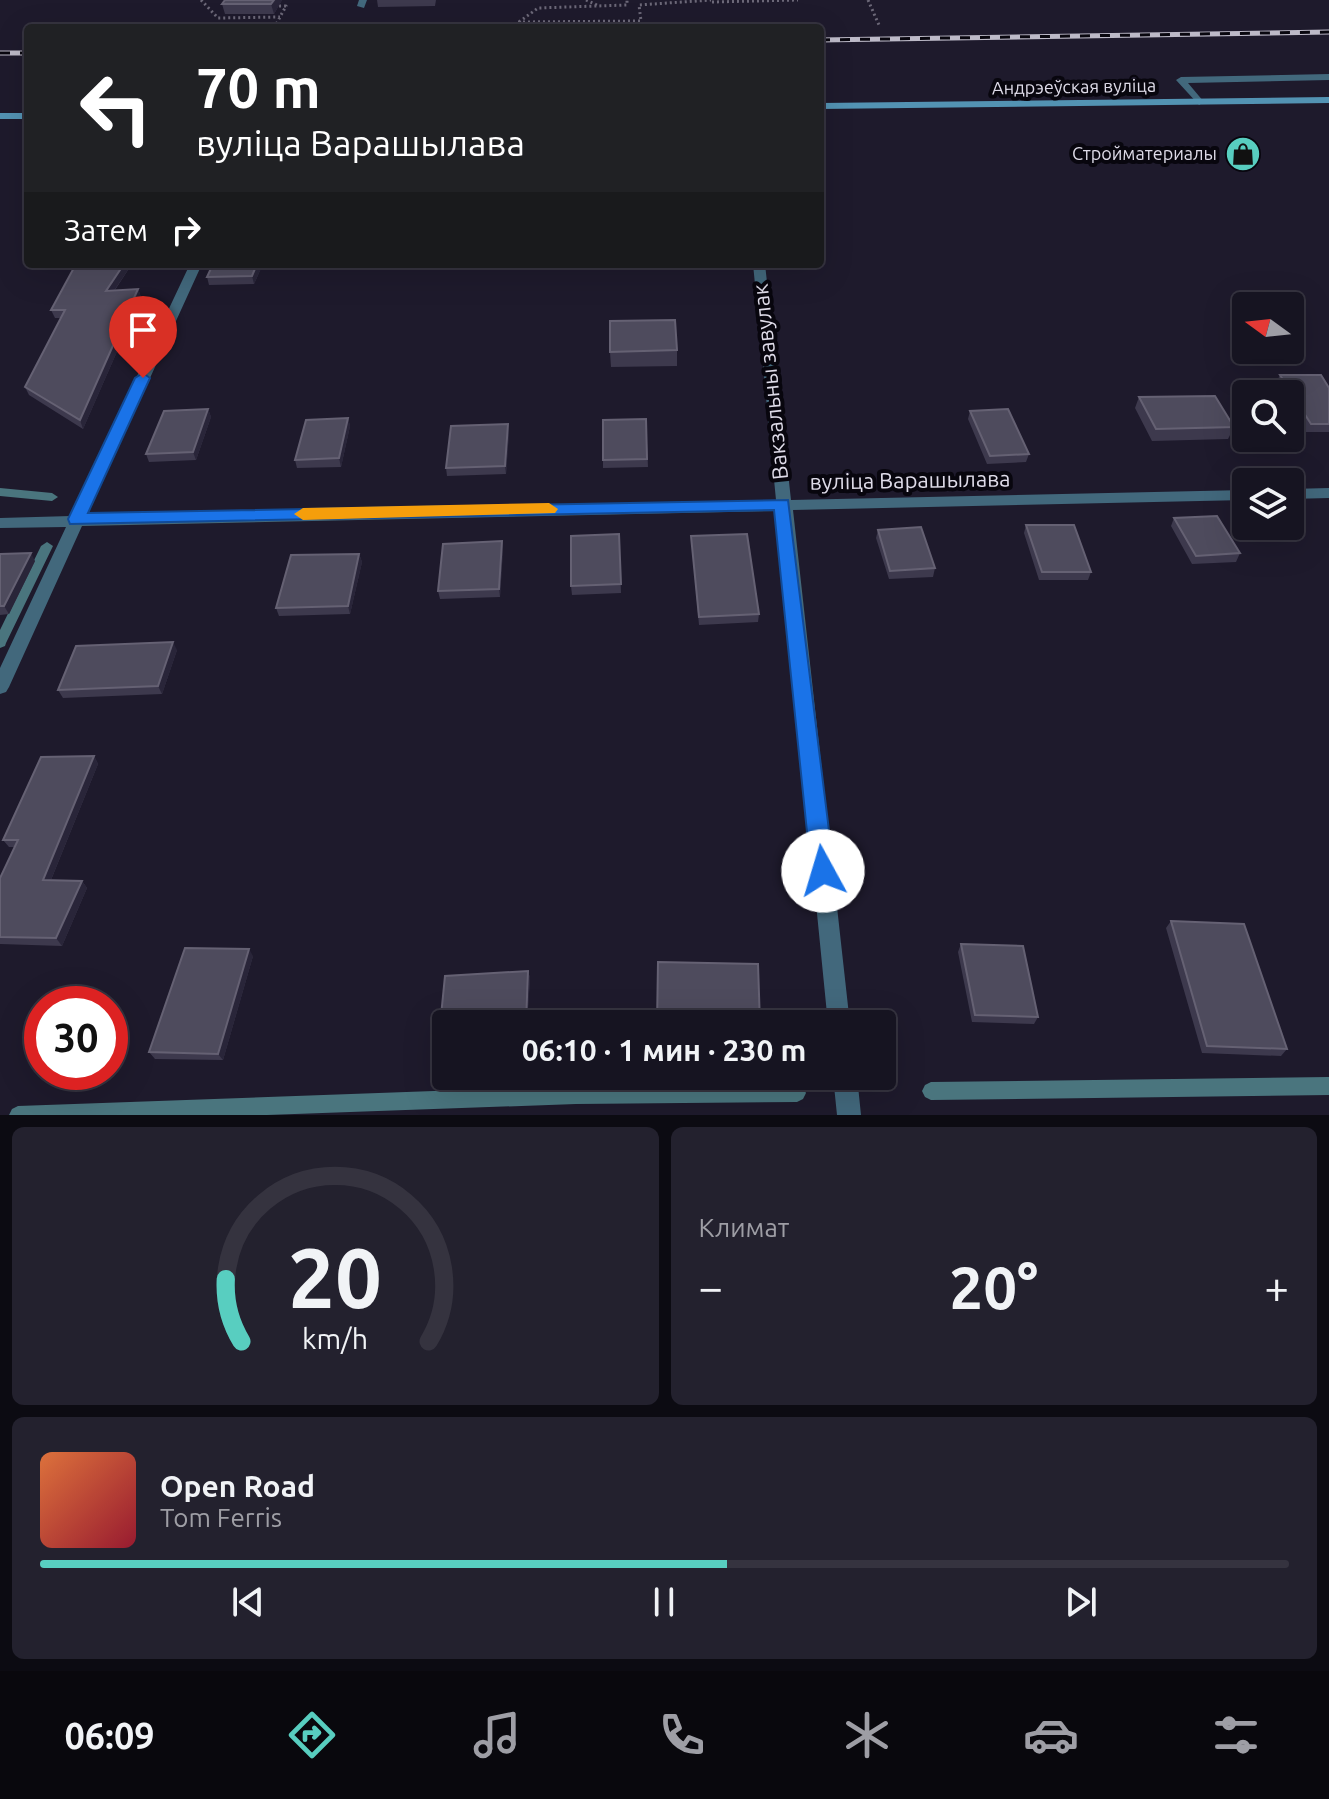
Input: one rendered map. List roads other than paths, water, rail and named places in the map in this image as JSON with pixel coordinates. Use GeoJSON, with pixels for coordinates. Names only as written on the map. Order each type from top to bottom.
{"type":"FeatureCollection","features":[{"type":"Feature","properties":{"kind":"main road","name":"Андрэеўская вуліца"},"geometry":{"type":"LineString","coordinates":[[824,106],[1329,100]]}},
{"type":"Feature","properties":{"kind":"main road"},"geometry":{"type":"LineString","coordinates":[[0,116],[24,116]]}},
{"type":"Feature","properties":{"kind":"street"},"geometry":{"type":"LineString","coordinates":[[1199,102],[1181,80],[1329,77]]}},
{"type":"Feature","properties":{"kind":"street"},"geometry":{"type":"LineString","coordinates":[[0,687],[194,268]]}},
{"type":"Feature","properties":{"kind":"street","name":"Вакзальны завулак"},"geometry":{"type":"LineString","coordinates":[[759,268],[837,1010]]}},
{"type":"Feature","properties":{"kind":"street"},"geometry":{"type":"LineString","coordinates":[[1304,494],[1329,493]]}},
{"type":"Feature","properties":{"kind":"street","name":"вуліца Варашылава"},"geometry":{"type":"LineString","coordinates":[[0,523],[1232,495]]}},
{"type":"Feature","properties":{"kind":"street"},"geometry":{"type":"LineString","coordinates":[[846,1090],[849,1115]]}},
{"type":"Feature","properties":{"kind":"waterway"},"geometry":{"type":"LineString","coordinates":[[0,492],[52,497]]}},
{"type":"Feature","properties":{"kind":"waterway"},"geometry":{"type":"LineString","coordinates":[[0,643],[47,546]]}},
{"type":"Feature","properties":{"kind":"waterway"},"geometry":{"type":"LineString","coordinates":[[931,1091],[1329,1086]]}},
{"type":"Feature","properties":{"kind":"waterway"},"geometry":{"type":"LineString","coordinates":[[18,1115],[576,1095],[797,1093]]}},
{"type":"Feature","properties":{"kind":"railway"},"geometry":{"type":"LineString","coordinates":[[824,40],[1329,32]]}},
{"type":"Feature","properties":{"kind":"railway"},"geometry":{"type":"LineString","coordinates":[[0,53],[24,53]]}},
{"type":"Feature","properties":{"kind":"place","name":"Стройматериалы"},"geometry":{"type":"Point","coordinates":[1243,154]}}]}
